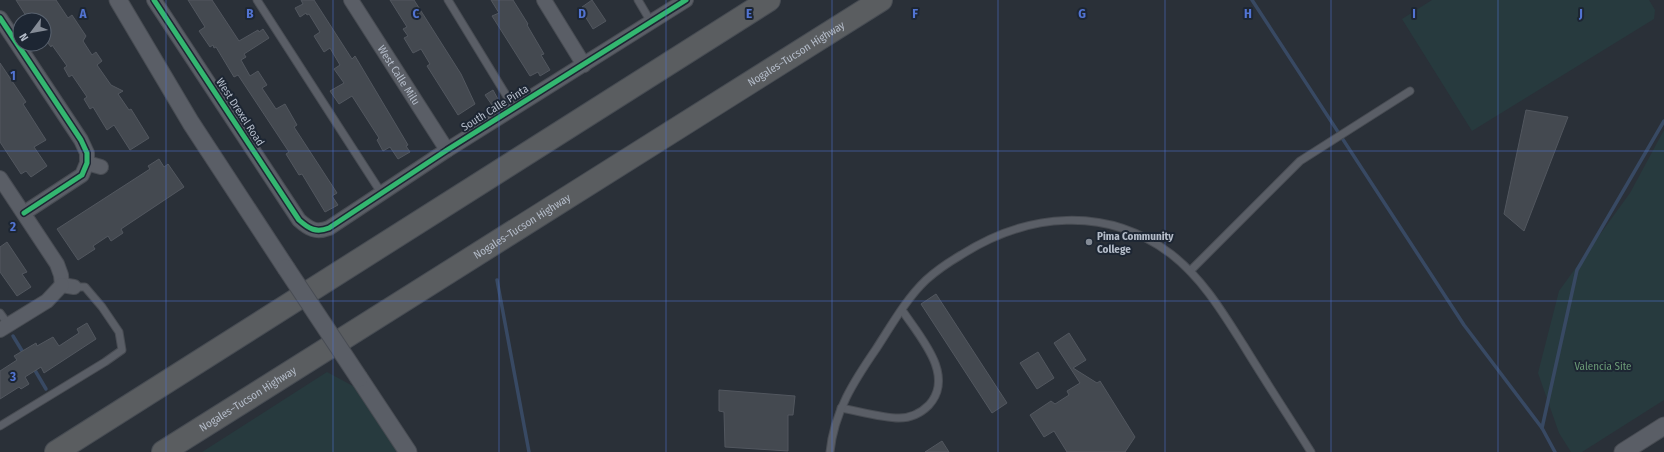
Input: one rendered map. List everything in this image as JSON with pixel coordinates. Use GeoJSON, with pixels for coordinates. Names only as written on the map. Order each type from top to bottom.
{"type":"FeatureCollection","features":[{"type":"Feature","properties":{"kind":"highway"},"geometry":{"type":"LineString","coordinates":[[56,452],[769,0]]}},
{"type":"Feature","properties":{"kind":"highway","name":"Nogales–Tucson Highway"},"geometry":{"type":"LineString","coordinates":[[163,452],[881,0]]}},
{"type":"Feature","properties":{"kind":"street"},"geometry":{"type":"LineString","coordinates":[[118,0],[191,123],[408,452]]}},
{"type":"Feature","properties":{"kind":"street","name":"West Drexel Road"},"geometry":{"type":"LineString","coordinates":[[154,0],[299,220],[306,227],[314,230]]}},
{"type":"Feature","properties":{"kind":"street","name":"West Calle Milu"},"geometry":{"type":"LineString","coordinates":[[351,0],[447,150]]}},
{"type":"Feature","properties":{"kind":"street"},"geometry":{"type":"LineString","coordinates":[[544,0],[584,65]]}},
{"type":"Feature","properties":{"kind":"street","name":"South Calle Pinta"},"geometry":{"type":"LineString","coordinates":[[314,230],[322,231],[329,228],[447,150],[686,0]]}},
{"type":"Feature","properties":{"kind":"street"},"geometry":{"type":"LineString","coordinates":[[0,18],[82,140],[87,153],[87,163],[82,175],[24,213]]}},
{"type":"Feature","properties":{"kind":"street"},"geometry":{"type":"LineString","coordinates":[[87,163],[101,167]]}},
{"type":"Feature","properties":{"kind":"street"},"geometry":{"type":"LineString","coordinates":[[0,178],[57,264],[61,275],[68,286],[48,301],[4,327]]}},
{"type":"Feature","properties":{"kind":"street"},"geometry":{"type":"LineString","coordinates":[[1623,452],[1664,426]]}},
{"type":"Feature","properties":{"kind":"lane"},"geometry":{"type":"LineString","coordinates":[[257,0],[382,194]]}},
{"type":"Feature","properties":{"kind":"lane"},"geometry":{"type":"LineString","coordinates":[[448,0],[514,108]]}},
{"type":"Feature","properties":{"kind":"lane"},"geometry":{"type":"LineString","coordinates":[[638,0],[651,22]]}},
{"type":"Feature","properties":{"kind":"lane"},"geometry":{"type":"LineString","coordinates":[[1190,271],[1300,161],[1410,91]]}},
{"type":"Feature","properties":{"kind":"lane"},"geometry":{"type":"LineString","coordinates":[[830,452],[832,436],[841,408],[854,382],[902,310],[926,280],[945,265],[971,248],[1013,229],[1049,221],[1082,220],[1126,230],[1161,247],[1190,271],[1216,303],[1311,452]]}},
{"type":"Feature","properties":{"kind":"lane"},"geometry":{"type":"LineString","coordinates":[[0,426],[122,350],[119,332],[102,307],[85,287],[68,286]]}},
{"type":"Feature","properties":{"kind":"lane"},"geometry":{"type":"LineString","coordinates":[[841,408],[897,418],[917,414],[926,408],[933,400],[938,391],[939,380],[937,369],[933,358],[902,310]]}},
{"type":"Feature","properties":{"kind":"lane"},"geometry":{"type":"LineString","coordinates":[[0,313],[4,327]]}},
{"type":"Feature","properties":{"kind":"green space"},"geometry":{"type":"Polygon","coordinates":[[[1432,0],[1649,0],[1655,10],[1654,19],[1472,131],[1402,19],[1432,0]]]}},
{"type":"Feature","properties":{"kind":"green space","name":"Valencia Site"},"geometry":{"type":"Polygon","coordinates":[[[1664,130],[1664,400],[1582,452],[1571,452],[1559,433],[1538,373],[1559,291],[1630,193],[1664,130]]]}},
{"type":"Feature","properties":{"kind":"green space"},"geometry":{"type":"Polygon","coordinates":[[[327,372],[353,386],[398,452],[202,452],[327,372]]]}},
{"type":"Feature","properties":{"kind":"building"},"geometry":{"type":"Polygon","coordinates":[[[16,0],[56,0],[68,18],[72,15],[86,36],[83,41],[92,55],[96,52],[102,61],[97,65],[111,85],[123,91],[118,94],[129,110],[131,109],[149,138],[130,150],[114,125],[107,130],[93,107],[90,109],[84,99],[87,97],[72,75],[69,77],[64,68],[67,66],[52,45],[52,12],[24,12],[16,0]]]}},
{"type":"Feature","properties":{"kind":"building"},"geometry":{"type":"Polygon","coordinates":[[[188,0],[212,0],[239,41],[258,30],[259,32],[263,29],[269,38],[244,54],[246,57],[241,60],[250,76],[258,71],[267,85],[262,88],[276,109],[285,104],[297,125],[294,127],[337,193],[332,196],[338,205],[325,212],[302,174],[299,175],[286,154],[289,152],[238,75],[234,77],[216,47],[214,48],[213,45],[210,47],[199,31],[205,27],[188,0]]]}},
{"type":"Feature","properties":{"kind":"building"},"geometry":{"type":"Polygon","coordinates":[[[301,0],[314,0],[352,59],[355,56],[408,145],[406,146],[410,152],[398,159],[390,147],[383,151],[377,140],[379,138],[352,96],[339,104],[330,91],[344,83],[334,69],[340,65],[330,48],[324,52],[314,36],[320,32],[309,14],[307,15],[306,13],[300,17],[295,8],[303,4],[301,0]]]}},
{"type":"Feature","properties":{"kind":"building"},"geometry":{"type":"Polygon","coordinates":[[[390,0],[414,0],[461,74],[475,104],[458,115],[427,66],[430,64],[421,49],[413,53],[404,38],[408,36],[403,29],[407,27],[390,0]]]}},
{"type":"Feature","properties":{"kind":"building"},"geometry":{"type":"Polygon","coordinates":[[[491,0],[513,0],[544,54],[541,55],[550,70],[540,76],[538,72],[530,76],[492,16],[499,13],[491,0]]]}},
{"type":"Feature","properties":{"kind":"building"},"geometry":{"type":"Polygon","coordinates":[[[592,0],[606,21],[593,29],[583,13],[585,12],[582,7],[592,0]]]}},
{"type":"Feature","properties":{"kind":"building"},"geometry":{"type":"Polygon","coordinates":[[[0,63],[26,102],[23,104],[46,140],[34,147],[47,166],[31,177],[26,171],[21,174],[0,142],[0,63]]]}},
{"type":"Feature","properties":{"kind":"building"},"geometry":{"type":"Polygon","coordinates":[[[493,90],[499,101],[492,105],[485,95],[493,90]]]}},
{"type":"Feature","properties":{"kind":"building"},"geometry":{"type":"Polygon","coordinates":[[[1526,110],[1568,117],[1524,231],[1504,214],[1526,110]]]}},
{"type":"Feature","properties":{"kind":"building"},"geometry":{"type":"Polygon","coordinates":[[[159,159],[164,167],[168,164],[184,187],[121,229],[123,233],[111,241],[108,236],[93,246],[95,249],[78,260],[57,229],[150,169],[148,166],[159,159]]]}},
{"type":"Feature","properties":{"kind":"building"},"geometry":{"type":"Polygon","coordinates":[[[7,242],[27,272],[22,274],[31,287],[17,296],[0,272],[0,247],[7,242]]]}},
{"type":"Feature","properties":{"kind":"building"},"geometry":{"type":"Polygon","coordinates":[[[936,294],[1007,403],[992,413],[921,304],[936,294]]]}},
{"type":"Feature","properties":{"kind":"building"},"geometry":{"type":"Polygon","coordinates":[[[87,323],[96,339],[44,373],[41,367],[25,377],[29,384],[21,389],[19,387],[0,399],[0,371],[17,360],[14,356],[36,343],[37,346],[53,337],[59,346],[79,333],[77,329],[87,323]]]}},
{"type":"Feature","properties":{"kind":"building"},"geometry":{"type":"Polygon","coordinates":[[[1069,333],[1086,360],[1073,368],[1097,383],[1100,381],[1135,437],[1125,452],[1067,452],[1054,431],[1044,437],[1030,415],[1051,401],[1055,404],[1069,395],[1067,391],[1080,383],[1054,343],[1069,333]]]}},
{"type":"Feature","properties":{"kind":"building"},"geometry":{"type":"Polygon","coordinates":[[[1038,352],[1054,378],[1037,389],[1020,363],[1038,352]]]}},
{"type":"Feature","properties":{"kind":"building"},"geometry":{"type":"Polygon","coordinates":[[[719,390],[795,396],[793,415],[788,415],[788,451],[725,447],[724,412],[719,411],[719,390]]]}},
{"type":"Feature","properties":{"kind":"building"},"geometry":{"type":"Polygon","coordinates":[[[942,441],[949,452],[925,452],[942,441]]]}},
{"type":"Feature","properties":{"kind":"waterway"},"geometry":{"type":"LineString","coordinates":[[1252,0],[1464,325],[1542,428],[1555,452]]}},
{"type":"Feature","properties":{"kind":"waterway"},"geometry":{"type":"LineString","coordinates":[[1542,428],[1577,270],[1664,121]]}},
{"type":"Feature","properties":{"kind":"waterway"},"geometry":{"type":"LineString","coordinates":[[497,280],[529,452]]}},
{"type":"Feature","properties":{"kind":"waterway"},"geometry":{"type":"LineString","coordinates":[[13,336],[24,354]]}},
{"type":"Feature","properties":{"kind":"waterway"},"geometry":{"type":"LineString","coordinates":[[33,367],[46,389]]}},
{"type":"Feature","properties":{"kind":"cycle path"},"geometry":{"type":"LineString","coordinates":[[154,0],[299,220],[309,228],[316,230],[329,228],[447,150],[686,0]]}},
{"type":"Feature","properties":{"kind":"cycle path"},"geometry":{"type":"LineString","coordinates":[[0,18],[81,140],[87,153],[87,163],[82,175],[24,213]]}},
{"type":"Feature","properties":{"kind":"place","name":"Pima Community College"},"geometry":{"type":"Point","coordinates":[1089,242]}}]}
